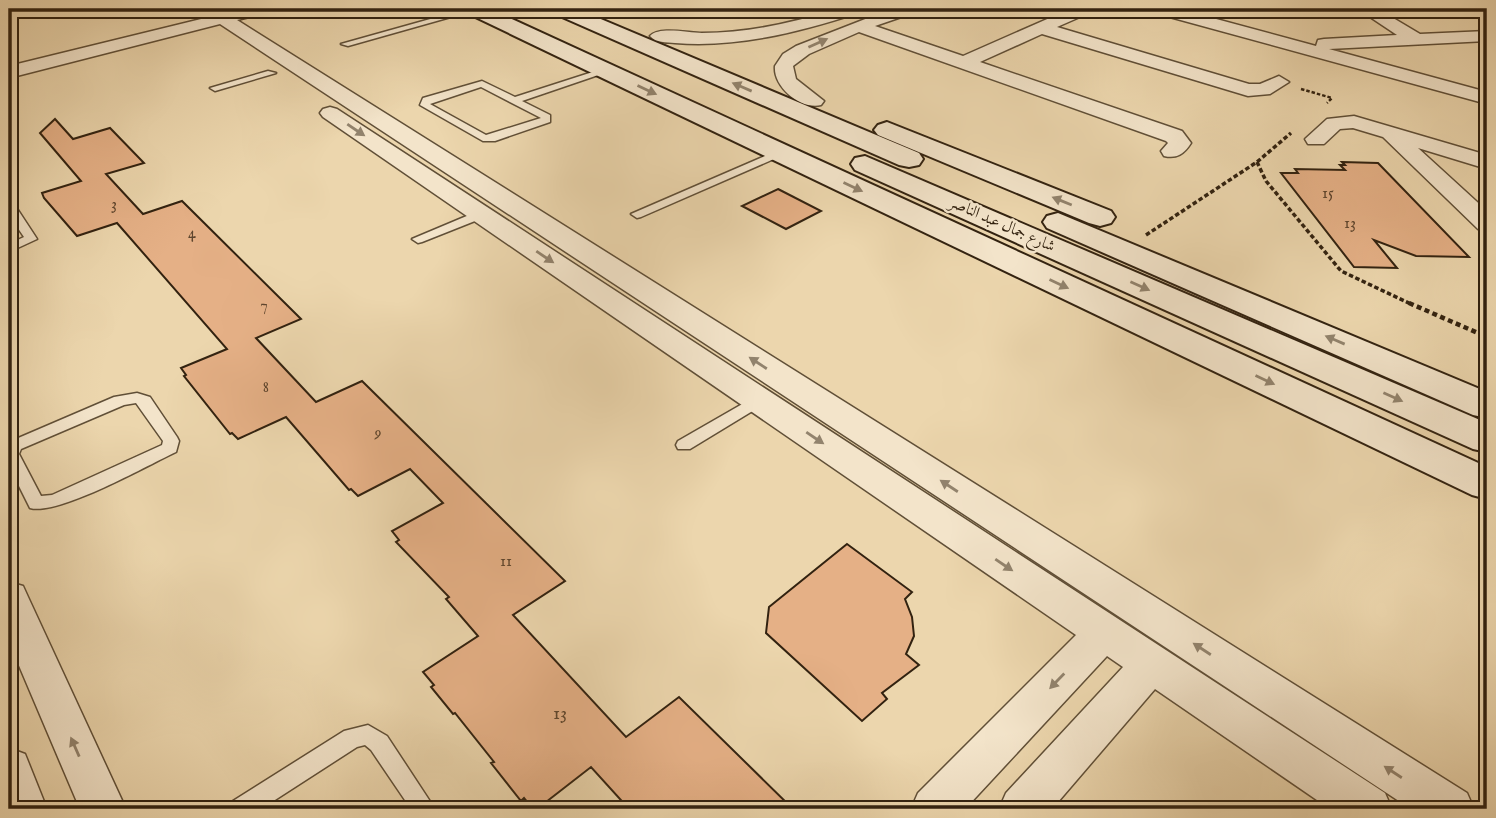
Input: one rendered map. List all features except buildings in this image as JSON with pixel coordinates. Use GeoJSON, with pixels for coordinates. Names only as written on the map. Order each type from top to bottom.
{"type":"FeatureCollection","features":[{"type":"Feature","properties":{"kind":"main road"},"geometry":{"type":"LineString","coordinates":[[475,9],[1487,484]]}},
{"type":"Feature","properties":{"kind":"main road","name":"شارع جمال عبد الناصر"},"geometry":{"type":"LineString","coordinates":[[518,9],[1487,439]]}},
{"type":"Feature","properties":{"kind":"main road","name":"شارع جمال عبد الناصر"},"geometry":{"type":"LineString","coordinates":[[560,9],[650,40],[804,105],[1058,223],[1138,243],[1487,406]]}},
{"type":"Feature","properties":{"kind":"main road"},"geometry":{"type":"LineString","coordinates":[[595,9],[650,40]]}},
{"type":"Feature","properties":{"kind":"main road"},"geometry":{"type":"LineString","coordinates":[[804,105],[1138,243],[1487,376]]}},
{"type":"Feature","properties":{"kind":"main road"},"geometry":{"type":"LineString","coordinates":[[1033,239],[1058,223]]}},
{"type":"Feature","properties":{"kind":"main road"},"geometry":{"type":"LineString","coordinates":[[1103,270],[1138,243]]}},
{"type":"Feature","properties":{"kind":"main road"},"geometry":{"type":"LineString","coordinates":[[1322,407],[1349,377]]}},
{"type":"Feature","properties":{"kind":"street"},"geometry":{"type":"LineString","coordinates":[[9,64],[261,9]]}},
{"type":"Feature","properties":{"kind":"street"},"geometry":{"type":"LineString","coordinates":[[650,40],[746,37],[808,24],[907,9]]}},
{"type":"Feature","properties":{"kind":"street"},"geometry":{"type":"LineString","coordinates":[[964,62],[1083,9]]}},
{"type":"Feature","properties":{"kind":"street"},"geometry":{"type":"LineString","coordinates":[[1161,9],[1487,98]]}},
{"type":"Feature","properties":{"kind":"street"},"geometry":{"type":"LineString","coordinates":[[1366,9],[1418,40]]}},
{"type":"Feature","properties":{"kind":"street"},"geometry":{"type":"LineString","coordinates":[[9,72],[217,17]]}},
{"type":"Feature","properties":{"kind":"street"},"geometry":{"type":"LineString","coordinates":[[217,17],[271,73],[322,95],[984,508],[1451,809]]}},
{"type":"Feature","properties":{"kind":"street"},"geometry":{"type":"LineString","coordinates":[[217,17],[481,215],[1354,799],[1359,750]]}},
{"type":"Feature","properties":{"kind":"street"},"geometry":{"type":"LineString","coordinates":[[775,56],[818,42],[856,17]]}},
{"type":"Feature","properties":{"kind":"street"},"geometry":{"type":"LineString","coordinates":[[856,17],[964,62],[1174,136],[1180,143],[1172,151]]}},
{"type":"Feature","properties":{"kind":"street"},"geometry":{"type":"LineString","coordinates":[[1041,28],[1248,90],[1263,90],[1279,82]]}},
{"type":"Feature","properties":{"kind":"street"},"geometry":{"type":"LineString","coordinates":[[1297,46],[1487,36]]}},
{"type":"Feature","properties":{"kind":"street"},"geometry":{"type":"LineString","coordinates":[[746,37],[775,56],[783,67],[784,76],[804,105]]}},
{"type":"Feature","properties":{"kind":"street"},"geometry":{"type":"LineString","coordinates":[[1316,139],[1334,123],[1342,121],[1487,162]]}},
{"type":"Feature","properties":{"kind":"street"},"geometry":{"type":"LineString","coordinates":[[1388,132],[1487,224]]}},
{"type":"Feature","properties":{"kind":"street"},"geometry":{"type":"LineString","coordinates":[[957,533],[984,508]]}},
{"type":"Feature","properties":{"kind":"street"},"geometry":{"type":"LineString","coordinates":[[9,597],[103,809]]}},
{"type":"Feature","properties":{"kind":"street"},"geometry":{"type":"LineString","coordinates":[[934,809],[1104,632]]}},
{"type":"Feature","properties":{"kind":"street"},"geometry":{"type":"LineString","coordinates":[[1022,809],[1152,664]]}},
{"type":"Feature","properties":{"kind":"street"},"geometry":{"type":"LineString","coordinates":[[9,769],[24,809]]}},
{"type":"Feature","properties":{"kind":"lane"},"geometry":{"type":"LineString","coordinates":[[345,44],[475,9]]}},
{"type":"Feature","properties":{"kind":"lane"},"geometry":{"type":"LineString","coordinates":[[515,100],[546,120],[491,139],[483,138],[425,102],[482,84],[515,100],[605,71]]}},
{"type":"Feature","properties":{"kind":"lane"},"geometry":{"type":"LineString","coordinates":[[215,89],[271,73]]}},
{"type":"Feature","properties":{"kind":"lane"},"geometry":{"type":"LineString","coordinates":[[637,215],[779,153]]}},
{"type":"Feature","properties":{"kind":"lane"},"geometry":{"type":"LineString","coordinates":[[9,211],[14,213],[30,237],[25,243],[9,248]]}},
{"type":"Feature","properties":{"kind":"lane"},"geometry":{"type":"LineString","coordinates":[[418,239],[481,215]]}},
{"type":"Feature","properties":{"kind":"lane"},"geometry":{"type":"LineString","coordinates":[[142,398],[172,444],[159,455],[48,503],[36,503],[16,482],[11,454],[13,446],[125,399],[142,398]]}},
{"type":"Feature","properties":{"kind":"lane"},"geometry":{"type":"LineString","coordinates":[[684,445],[758,400]]}},
{"type":"Feature","properties":{"kind":"lane"},"geometry":{"type":"LineString","coordinates":[[241,809],[352,738],[368,736],[379,743],[424,809]]}},
{"type":"Feature","properties":{"kind":"path"},"geometry":{"type":"LineString","coordinates":[[1279,82],[1332,98],[1323,106]]}},
{"type":"Feature","properties":{"kind":"path"},"geometry":{"type":"LineString","coordinates":[[1138,243],[1257,162],[1295,130]]}},
{"type":"Feature","properties":{"kind":"path"},"geometry":{"type":"LineString","coordinates":[[1257,162],[1266,181],[1341,271],[1366,285],[1487,337]]}}]}
